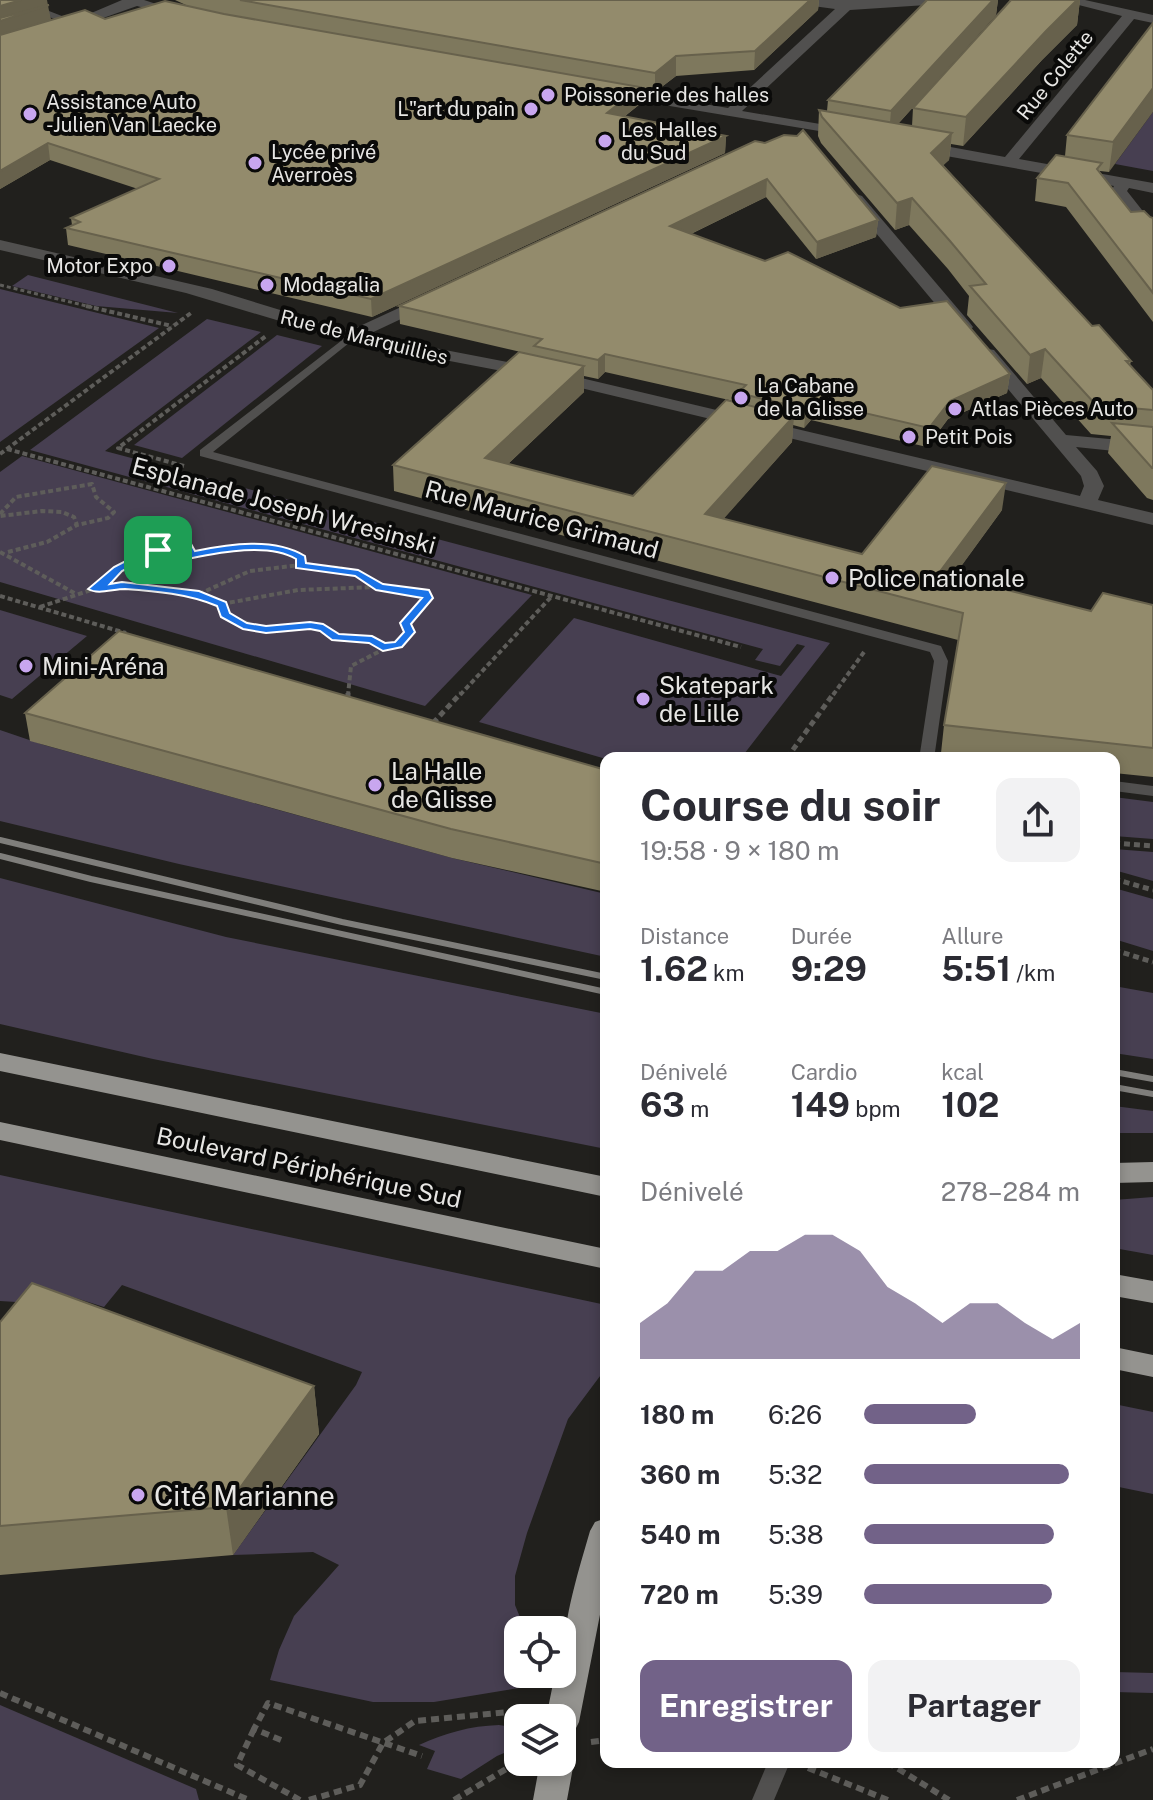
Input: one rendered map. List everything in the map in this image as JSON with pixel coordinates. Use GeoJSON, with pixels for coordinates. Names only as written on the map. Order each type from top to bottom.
{"type":"FeatureCollection","features":[{"type":"Feature","properties":{"kind":"highway","name":"Boulevard Périphérique Sud"},"geometry":{"type":"LineString","coordinates":[[0,1062],[600,1186]]}},
{"type":"Feature","properties":{"kind":"highway","name":"Boulevard Périphérique Sud"},"geometry":{"type":"LineString","coordinates":[[0,1131],[600,1258]]}},
{"type":"Feature","properties":{"kind":"highway"},"geometry":{"type":"LineString","coordinates":[[1120,1173],[1153,1172]]}},
{"type":"Feature","properties":{"kind":"highway"},"geometry":{"type":"LineString","coordinates":[[1120,1286],[1153,1292]]}},
{"type":"Feature","properties":{"kind":"highway"},"geometry":{"type":"LineString","coordinates":[[1120,1359],[1153,1366]]}},
{"type":"Feature","properties":{"kind":"highway"},"geometry":{"type":"LineString","coordinates":[[565,1704],[588,1591],[600,1551]]}},
{"type":"Feature","properties":{"kind":"highway"},"geometry":{"type":"LineString","coordinates":[[550,1800],[554,1776]]}},
{"type":"Feature","properties":{"kind":"street"},"geometry":{"type":"LineString","coordinates":[[798,0],[846,6],[942,0]]}},
{"type":"Feature","properties":{"kind":"street"},"geometry":{"type":"LineString","coordinates":[[1066,0],[1153,19]]}},
{"type":"Feature","properties":{"kind":"street"},"geometry":{"type":"LineString","coordinates":[[45,32],[132,1],[196,17]]}},
{"type":"Feature","properties":{"kind":"street"},"geometry":{"type":"LineString","coordinates":[[731,113],[846,6]]}},
{"type":"Feature","properties":{"kind":"street","name":"Rue Colette"},"geometry":{"type":"LineString","coordinates":[[1009,162],[1131,14]]}},
{"type":"Feature","properties":{"kind":"street"},"geometry":{"type":"LineString","coordinates":[[592,88],[869,138]]}},
{"type":"Feature","properties":{"kind":"street"},"geometry":{"type":"LineString","coordinates":[[776,140],[803,126]]}},
{"type":"Feature","properties":{"kind":"street"},"geometry":{"type":"LineString","coordinates":[[803,126],[811,146]]}},
{"type":"Feature","properties":{"kind":"street"},"geometry":{"type":"LineString","coordinates":[[903,144],[1153,188]]}},
{"type":"Feature","properties":{"kind":"street"},"geometry":{"type":"LineString","coordinates":[[1124,183],[1119,191],[1153,235]]}},
{"type":"Feature","properties":{"kind":"street"},"geometry":{"type":"LineString","coordinates":[[845,186],[1094,482],[1094,491],[1087,504]]}},
{"type":"Feature","properties":{"kind":"street","name":"Rue de Marquillies"},"geometry":{"type":"LineString","coordinates":[[0,245],[358,333],[1153,519]]}},
{"type":"Feature","properties":{"kind":"street"},"geometry":{"type":"LineString","coordinates":[[358,333],[439,295]]}},
{"type":"Feature","properties":{"kind":"street"},"geometry":{"type":"LineString","coordinates":[[1061,440],[1153,449]]}},
{"type":"Feature","properties":{"kind":"lane"},"geometry":{"type":"LineString","coordinates":[[0,28],[44,15],[56,15],[75,23]]}},
{"type":"Feature","properties":{"kind":"lane","name":"Rue Maurice Grimaud"},"geometry":{"type":"LineString","coordinates":[[358,333],[204,453],[936,649],[941,661],[927,752]]}},
{"type":"Feature","properties":{"kind":"lane"},"geometry":{"type":"LineString","coordinates":[[1120,787],[1153,791]]}},
{"type":"Feature","properties":{"kind":"lane"},"geometry":{"type":"LineString","coordinates":[[763,1800],[776,1768]]}},
{"type":"Feature","properties":{"kind":"path"},"geometry":{"type":"LineString","coordinates":[[0,285],[173,326],[0,454]]}},
{"type":"Feature","properties":{"kind":"path","name":"Esplanade Joseph Wresinski"},"geometry":{"type":"LineString","coordinates":[[7,449],[741,647]]}},
{"type":"Feature","properties":{"kind":"path"},"geometry":{"type":"LineString","coordinates":[[0,515],[9,499],[29,492],[72,488],[81,483],[92,484],[96,497],[114,512],[108,518],[77,525],[47,542],[3,552]]}},
{"type":"Feature","properties":{"kind":"path"},"geometry":{"type":"LineString","coordinates":[[0,515],[62,512],[74,517],[77,525]]}},
{"type":"Feature","properties":{"kind":"path"},"geometry":{"type":"LineString","coordinates":[[94,589],[111,578],[118,569],[174,539],[187,544],[190,550],[187,556]]}},
{"type":"Feature","properties":{"kind":"path"},"geometry":{"type":"LineString","coordinates":[[158,550],[187,556],[233,547],[268,547],[290,551],[301,558],[300,565]]}},
{"type":"Feature","properties":{"kind":"path"},"geometry":{"type":"LineString","coordinates":[[3,552],[77,595]]}},
{"type":"Feature","properties":{"kind":"path"},"geometry":{"type":"LineString","coordinates":[[199,595],[250,571],[300,565],[358,573],[380,587]]}},
{"type":"Feature","properties":{"kind":"path"},"geometry":{"type":"LineString","coordinates":[[38,607],[94,589],[122,586],[199,595],[222,604],[271,594],[355,586],[425,593],[428,598],[406,623],[410,632],[398,645],[383,647],[351,666],[348,698]]}},
{"type":"Feature","properties":{"kind":"path"},"geometry":{"type":"LineString","coordinates":[[0,596],[130,634]]}},
{"type":"Feature","properties":{"kind":"path"},"geometry":{"type":"LineString","coordinates":[[433,723],[552,596]]}},
{"type":"Feature","properties":{"kind":"path"},"geometry":{"type":"LineString","coordinates":[[222,604],[225,615],[243,625],[266,629],[323,628],[336,637],[372,639],[383,647]]}},
{"type":"Feature","properties":{"kind":"path"},"geometry":{"type":"LineString","coordinates":[[791,752],[866,649]]}},
{"type":"Feature","properties":{"kind":"path"},"geometry":{"type":"LineString","coordinates":[[334,694],[362,702]]}},
{"type":"Feature","properties":{"kind":"path"},"geometry":{"type":"LineString","coordinates":[[419,719],[447,727]]}},
{"type":"Feature","properties":{"kind":"path"},"geometry":{"type":"LineString","coordinates":[[1120,843],[1153,846]]}},
{"type":"Feature","properties":{"kind":"path"},"geometry":{"type":"LineString","coordinates":[[1120,881],[1153,890]]}},
{"type":"Feature","properties":{"kind":"path"},"geometry":{"type":"LineString","coordinates":[[1120,952],[1153,962]]}},
{"type":"Feature","properties":{"kind":"path"},"geometry":{"type":"LineString","coordinates":[[0,1693],[249,1800]]}},
{"type":"Feature","properties":{"kind":"path"},"geometry":{"type":"LineString","coordinates":[[300,1800],[237,1765],[268,1703],[422,1756]]}},
{"type":"Feature","properties":{"kind":"path"},"geometry":{"type":"LineString","coordinates":[[309,1800],[360,1785],[383,1743],[415,1721],[504,1717]]}},
{"type":"Feature","properties":{"kind":"path"},"geometry":{"type":"LineString","coordinates":[[254,1729],[281,1740]]}},
{"type":"Feature","properties":{"kind":"path"},"geometry":{"type":"LineString","coordinates":[[1120,1761],[1153,1749]]}},
{"type":"Feature","properties":{"kind":"path"},"geometry":{"type":"LineString","coordinates":[[808,1768],[888,1800]]}},
{"type":"Feature","properties":{"kind":"path"},"geometry":{"type":"LineString","coordinates":[[897,1768],[949,1800]]}},
{"type":"Feature","properties":{"kind":"path"},"geometry":{"type":"LineString","coordinates":[[1017,1800],[1102,1768]]}},
{"type":"Feature","properties":{"kind":"path"},"geometry":{"type":"LineString","coordinates":[[454,1800],[504,1770]]}},
{"type":"Feature","properties":{"kind":"shaded area"},"geometry":{"type":"Polygon","coordinates":[[[1153,112],[1153,171],[1115,164],[1153,112]]]}},
{"type":"Feature","properties":{"kind":"shaded area"},"geometry":{"type":"Polygon","coordinates":[[[28,275],[178,313],[96,306],[12,286],[28,275]]]}},
{"type":"Feature","properties":{"kind":"shaded area"},"geometry":{"type":"Polygon","coordinates":[[[0,289],[159,328],[0,442],[0,289]]]}},
{"type":"Feature","properties":{"kind":"shaded area"},"geometry":{"type":"Polygon","coordinates":[[[207,319],[261,332],[105,451],[830,643],[746,752],[600,752],[600,757],[479,722],[574,618],[781,676],[805,646],[797,644],[780,666],[755,660],[763,649],[30,450],[207,319]]]}},
{"type":"Feature","properties":{"kind":"shaded area"},"geometry":{"type":"Polygon","coordinates":[[[277,335],[322,346],[182,458],[134,445],[277,335]]]}},
{"type":"Feature","properties":{"kind":"shaded area"},"geometry":{"type":"Polygon","coordinates":[[[22,456],[532,595],[425,706],[0,582],[0,472],[22,456]]]}},
{"type":"Feature","properties":{"kind":"shaded area","name":"Mini-Aréna"},"geometry":{"type":"Polygon","coordinates":[[[0,610],[87,636],[12,699],[0,695],[0,610]]]}},
{"type":"Feature","properties":{"kind":"shaded area"},"geometry":{"type":"Polygon","coordinates":[[[0,730],[44,745],[452,858],[600,893],[600,956],[179,864],[0,821],[0,730]]]}},
{"type":"Feature","properties":{"kind":"shaded area"},"geometry":{"type":"Polygon","coordinates":[[[1120,798],[1153,802],[1153,839],[1120,836],[1120,798]]]}},
{"type":"Feature","properties":{"kind":"shaded area"},"geometry":{"type":"Polygon","coordinates":[[[1120,849],[1153,852],[1153,881],[1120,872],[1120,849]]]}},
{"type":"Feature","properties":{"kind":"shaded area"},"geometry":{"type":"Polygon","coordinates":[[[0,878],[226,937],[600,1013],[600,1148],[153,1059],[0,1024],[0,878]]]}},
{"type":"Feature","properties":{"kind":"shaded area"},"geometry":{"type":"Polygon","coordinates":[[[1120,890],[1153,899],[1153,951],[1120,941],[1120,890]]]}},
{"type":"Feature","properties":{"kind":"shaded area"},"geometry":{"type":"Polygon","coordinates":[[[1120,987],[1153,993],[1153,1059],[1120,1054],[1120,987]]]}},
{"type":"Feature","properties":{"kind":"shaded area"},"geometry":{"type":"Polygon","coordinates":[[[1120,1107],[1153,1111],[1153,1133],[1120,1133],[1120,1107]]]}},
{"type":"Feature","properties":{"kind":"shaded area"},"geometry":{"type":"Polygon","coordinates":[[[0,1175],[600,1304],[600,1376],[568,1419],[527,1533],[515,1576],[515,1605],[520,1616],[504,1616],[504,1688],[519,1688],[434,1702],[373,1702],[270,1680],[294,1616],[339,1565],[313,1552],[233,1555],[356,1385],[362,1372],[122,1285],[104,1307],[44,1288],[33,1303],[0,1301],[0,1175]]]}},
{"type":"Feature","properties":{"kind":"shaded area"},"geometry":{"type":"Polygon","coordinates":[[[1153,1197],[1153,1255],[1120,1249],[1120,1200],[1153,1197]]]}},
{"type":"Feature","properties":{"kind":"shaded area"},"geometry":{"type":"Polygon","coordinates":[[[1120,1405],[1153,1412],[1153,1494],[1120,1487],[1120,1405]]]}},
{"type":"Feature","properties":{"kind":"shaded area"},"geometry":{"type":"Polygon","coordinates":[[[1120,1672],[1153,1673],[1153,1693],[1120,1692],[1120,1672]]]}},
{"type":"Feature","properties":{"kind":"shaded area"},"geometry":{"type":"Polygon","coordinates":[[[0,1705],[196,1789],[199,1800],[0,1800],[0,1705]]]}},
{"type":"Feature","properties":{"kind":"shaded area"},"geometry":{"type":"Polygon","coordinates":[[[504,1726],[504,1753],[461,1779],[427,1769],[435,1751],[419,1745],[478,1727],[504,1726]]]}},
{"type":"Feature","properties":{"kind":"building"},"geometry":{"type":"Polygon","coordinates":[[[0,0],[21,0],[0,6],[0,0]]]}},
{"type":"Feature","properties":{"kind":"building"},"geometry":{"type":"Polygon","coordinates":[[[240,0],[810,0],[755,51],[676,56],[655,73],[240,0]]]}},
{"type":"Feature","properties":{"kind":"building"},"geometry":{"type":"Polygon","coordinates":[[[927,0],[993,0],[891,111],[828,100],[927,0]]]}},
{"type":"Feature","properties":{"kind":"building"},"geometry":{"type":"Polygon","coordinates":[[[1011,0],[1077,0],[966,117],[913,108],[1011,0]]]}},
{"type":"Feature","properties":{"kind":"building"},"geometry":{"type":"Polygon","coordinates":[[[165,1],[640,87],[607,113],[726,136],[371,299],[66,228],[80,222],[71,218],[159,179],[48,143],[0,171],[0,35],[85,10],[105,19],[165,1]]]}},
{"type":"Feature","properties":{"kind":"building"},"geometry":{"type":"Polygon","coordinates":[[[49,5],[0,21],[0,18],[49,5]]]}},
{"type":"Feature","properties":{"kind":"building"},"geometry":{"type":"Polygon","coordinates":[[[1153,23],[1153,88],[1113,142],[1067,135],[1153,23]]]}},
{"type":"Feature","properties":{"kind":"building"},"geometry":{"type":"Polygon","coordinates":[[[819,110],[952,133],[931,153],[1092,326],[1099,325],[1131,361],[1126,361],[1153,390],[1153,410],[1096,405],[1045,349],[1030,355],[970,286],[986,284],[950,241],[912,198],[897,203],[819,110]]]}},
{"type":"Feature","properties":{"kind":"building"},"geometry":{"type":"Polygon","coordinates":[[[803,130],[878,220],[817,242],[767,179],[670,226],[765,261],[788,252],[900,308],[947,301],[1010,374],[950,401],[929,428],[813,401],[806,409],[738,393],[746,385],[605,354],[598,360],[534,346],[542,339],[399,306],[755,141],[765,143],[784,135],[797,136],[803,130]]]}},
{"type":"Feature","properties":{"kind":"building"},"geometry":{"type":"Polygon","coordinates":[[[1056,155],[1102,163],[1097,169],[1131,212],[1144,211],[1153,218],[1153,293],[1068,183],[1037,178],[1056,155]]]}},
{"type":"Feature","properties":{"kind":"building"},"geometry":{"type":"Polygon","coordinates":[[[519,352],[584,366],[485,458],[633,496],[726,400],[794,416],[705,514],[862,554],[932,466],[1006,483],[939,573],[1091,611],[1103,593],[1153,605],[1153,748],[944,725],[963,613],[393,465],[519,352]]]}},
{"type":"Feature","properties":{"kind":"building"},"geometry":{"type":"Polygon","coordinates":[[[1112,423],[1153,427],[1153,468],[1152,468],[1112,423]]]}},
{"type":"Feature","properties":{"kind":"building","name":"La Halle de Glisse"},"geometry":{"type":"Polygon","coordinates":[[[119,631],[600,768],[600,863],[451,829],[25,713],[119,631]]]}},
{"type":"Feature","properties":{"kind":"building","name":"Cité Marianne"},"geometry":{"type":"Polygon","coordinates":[[[32,1283],[314,1386],[226,1507],[0,1526],[0,1322],[32,1283]]]}},
{"type":"Feature","properties":{"kind":"railway"},"geometry":{"type":"LineString","coordinates":[[0,840],[342,922],[600,976]]}},
{"type":"Feature","properties":{"kind":"railway"},"geometry":{"type":"LineString","coordinates":[[0,856],[91,879],[600,991]]}},
{"type":"Feature","properties":{"kind":"railway"},"geometry":{"type":"LineString","coordinates":[[1120,1073],[1153,1079]]}},
{"type":"Feature","properties":{"kind":"railway"},"geometry":{"type":"LineString","coordinates":[[1120,1088],[1153,1094]]}},
{"type":"Feature","properties":{"kind":"place","name":"Poissonerie des halles"},"geometry":{"type":"Point","coordinates":[548,95]}},
{"type":"Feature","properties":{"kind":"place","name":"L\"art du pain"},"geometry":{"type":"Point","coordinates":[531,109]}},
{"type":"Feature","properties":{"kind":"place","name":"Assistance Auto -Julien Van Laecke"},"geometry":{"type":"Point","coordinates":[30,114]}},
{"type":"Feature","properties":{"kind":"place","name":"Les Halles du Sud"},"geometry":{"type":"Point","coordinates":[605,141]}},
{"type":"Feature","properties":{"kind":"place","name":"Lycée privé Averroès"},"geometry":{"type":"Point","coordinates":[255,163]}},
{"type":"Feature","properties":{"kind":"place","name":"Motor Expo"},"geometry":{"type":"Point","coordinates":[169,266]}},
{"type":"Feature","properties":{"kind":"place","name":"Modagalia"},"geometry":{"type":"Point","coordinates":[267,285]}},
{"type":"Feature","properties":{"kind":"place","name":"La Cabane de la Glisse"},"geometry":{"type":"Point","coordinates":[741,398]}},
{"type":"Feature","properties":{"kind":"place","name":"Atlas Pièces Auto"},"geometry":{"type":"Point","coordinates":[955,409]}},
{"type":"Feature","properties":{"kind":"place","name":"Petit Pois"},"geometry":{"type":"Point","coordinates":[909,437]}},
{"type":"Feature","properties":{"kind":"place","name":"Police nationale"},"geometry":{"type":"Point","coordinates":[832,578]}},
{"type":"Feature","properties":{"kind":"place","name":"Mini-Aréna"},"geometry":{"type":"Point","coordinates":[26,666]}},
{"type":"Feature","properties":{"kind":"place","name":"Skatepark de Lille"},"geometry":{"type":"Point","coordinates":[643,699]}},
{"type":"Feature","properties":{"kind":"place","name":"La Halle de Glisse"},"geometry":{"type":"Point","coordinates":[375,785]}},
{"type":"Feature","properties":{"kind":"place","name":"Cité Marianne"},"geometry":{"type":"Point","coordinates":[138,1495]}},
{"type":"Feature","properties":{"kind":"route"},"geometry":{"type":"LineString","coordinates":[[174,539],[187,544],[190,550],[187,556],[233,547],[268,547],[290,551],[301,558],[300,565],[340,568],[358,573],[380,587],[425,593],[428,598],[406,623],[410,632],[398,645],[383,647],[372,639],[336,637],[323,628],[266,629],[243,625],[225,615],[222,604],[199,595],[122,586],[94,589],[111,578],[118,569],[158,550],[174,539]]}}]}
